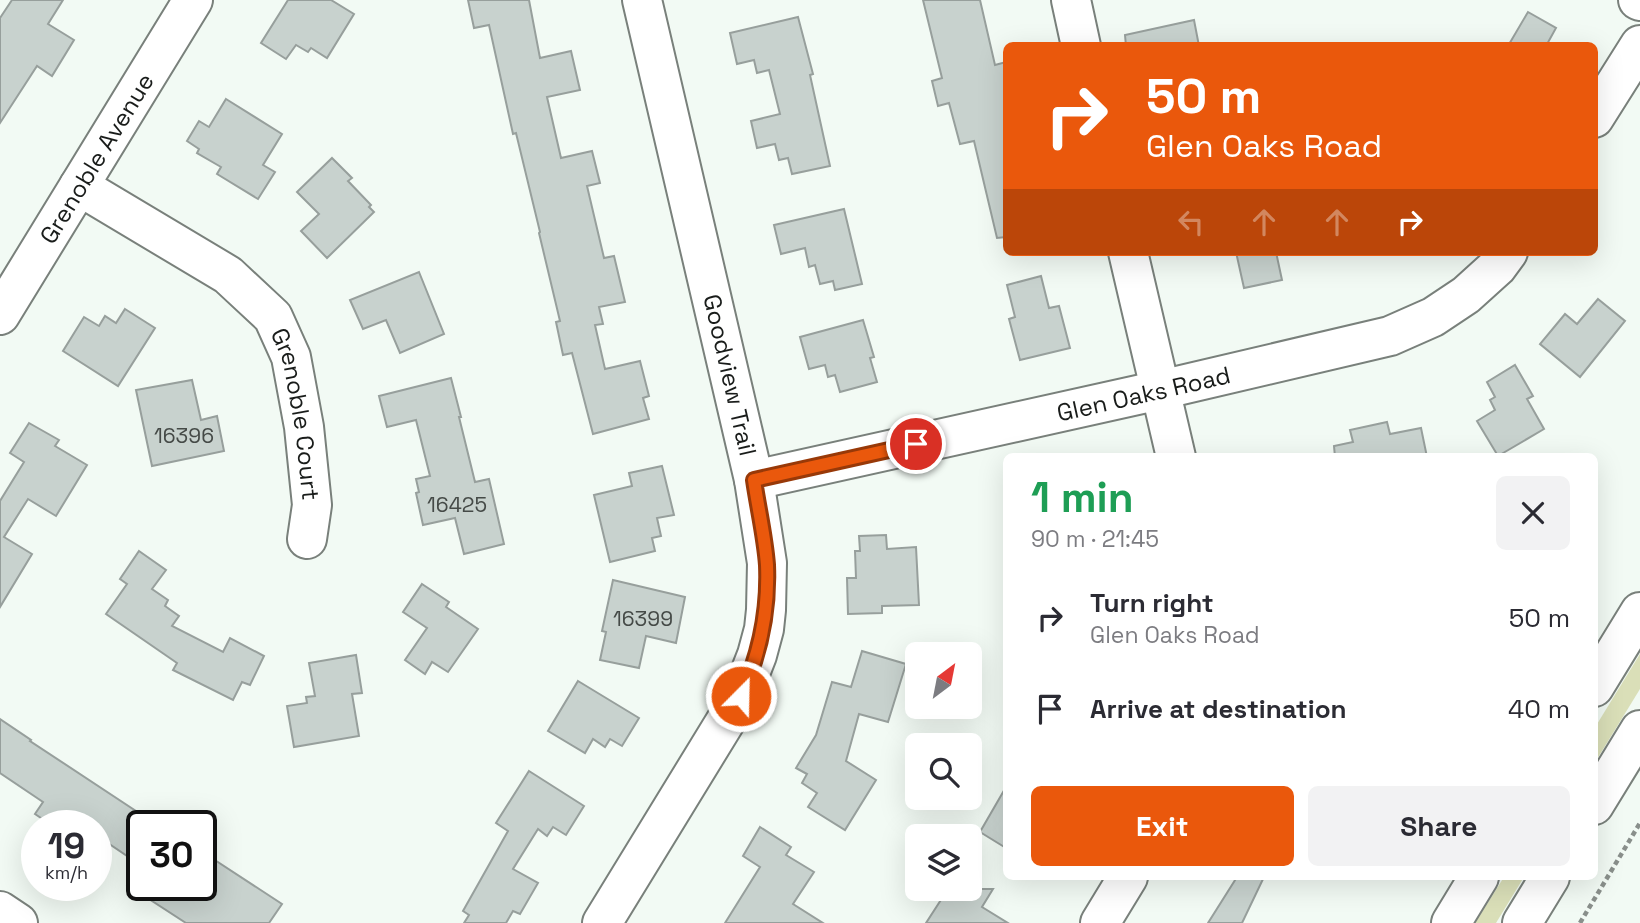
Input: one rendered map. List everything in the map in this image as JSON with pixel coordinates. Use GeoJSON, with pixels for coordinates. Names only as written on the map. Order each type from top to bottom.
{"type":"FeatureCollection","features":[{"type":"Feature","properties":{"kind":"street","name":"Grenoble Avenue"},"geometry":{"type":"LineString","coordinates":[[0,315],[193,0]]}},
{"type":"Feature","properties":{"kind":"street","name":"Goodview Trail"},"geometry":{"type":"LineString","coordinates":[[603,923],[728,719],[749,679],[764,629],[766,610],[767,563],[754,480],[642,0]]}},
{"type":"Feature","properties":{"kind":"street"},"geometry":{"type":"LineString","coordinates":[[1071,0],[1080,42]]}},
{"type":"Feature","properties":{"kind":"street"},"geometry":{"type":"LineString","coordinates":[[1598,112],[1640,45]]}},
{"type":"Feature","properties":{"kind":"street","name":"Grenoble Court"},"geometry":{"type":"LineString","coordinates":[[79,186],[228,275],[273,317],[291,357],[304,427],[312,505],[307,540]]}},
{"type":"Feature","properties":{"kind":"street"},"geometry":{"type":"LineString","coordinates":[[1129,256],[1175,453]]}},
{"type":"Feature","properties":{"kind":"street","name":"Glen Oaks Road"},"geometry":{"type":"LineString","coordinates":[[754,480],[1390,336],[1433,317],[1466,295],[1505,256]]}},
{"type":"Feature","properties":{"kind":"street"},"geometry":{"type":"LineString","coordinates":[[1598,680],[1640,612]]}},
{"type":"Feature","properties":{"kind":"street"},"geometry":{"type":"LineString","coordinates":[[1598,798],[1640,730]]}},
{"type":"Feature","properties":{"kind":"street"},"geometry":{"type":"LineString","coordinates":[[1100,923],[1126,880]]}},
{"type":"Feature","properties":{"kind":"street"},"geometry":{"type":"LineString","coordinates":[[1451,923],[1477,880]]}},
{"type":"Feature","properties":{"kind":"street"},"geometry":{"type":"LineString","coordinates":[[1522,923],[1548,880]]}},
{"type":"Feature","properties":{"kind":"street"},"geometry":{"type":"LineString","coordinates":[[0,911],[18,923]]}},
{"type":"Feature","properties":{"kind":"path"},"geometry":{"type":"LineString","coordinates":[[1580,923],[1640,823]]}},
{"type":"Feature","properties":{"kind":"green space"},"geometry":{"type":"Polygon","coordinates":[[[1640,654],[1640,689],[1598,757],[1598,722],[1640,654]]]}},
{"type":"Feature","properties":{"kind":"green space"},"geometry":{"type":"Polygon","coordinates":[[[1502,880],[1522,880],[1496,923],[1475,923],[1502,880]]]}},
{"type":"Feature","properties":{"kind":"building"},"geometry":{"type":"Polygon","coordinates":[[[12,0],[63,0],[48,24],[74,40],[52,76],[37,66],[0,123],[0,18],[12,0]]]}},
{"type":"Feature","properties":{"kind":"building"},"geometry":{"type":"Polygon","coordinates":[[[288,0],[331,0],[354,14],[327,58],[311,48],[308,52],[296,45],[286,59],[261,43],[288,0]]]}},
{"type":"Feature","properties":{"kind":"building"},"geometry":{"type":"Polygon","coordinates":[[[468,0],[529,0],[540,58],[571,51],[580,90],[547,97],[561,158],[592,151],[600,183],[587,186],[604,258],[614,256],[625,302],[599,307],[603,324],[595,325],[605,369],[640,361],[649,396],[643,398],[649,419],[593,434],[572,353],[563,355],[556,322],[560,321],[489,25],[474,28],[468,0]]]}},
{"type":"Feature","properties":{"kind":"building"},"geometry":{"type":"Polygon","coordinates":[[[923,0],[980,0],[995,65],[1003,63],[1003,237],[997,238],[974,141],[960,144],[949,103],[938,106],[932,81],[942,78],[923,0]]]}},
{"type":"Feature","properties":{"kind":"building"},"geometry":{"type":"Polygon","coordinates":[[[1528,12],[1556,28],[1548,42],[1510,42],[1528,12]]]}},
{"type":"Feature","properties":{"kind":"building"},"geometry":{"type":"Polygon","coordinates":[[[798,17],[813,74],[810,75],[830,166],[792,174],[788,158],[779,160],[775,144],[757,148],[751,121],[780,114],[769,70],[757,73],[754,60],[737,64],[730,33],[798,17]]]}},
{"type":"Feature","properties":{"kind":"building"},"geometry":{"type":"Polygon","coordinates":[[[1194,20],[1198,42],[1126,42],[1125,35],[1194,20]]]}},
{"type":"Feature","properties":{"kind":"building"},"geometry":{"type":"Polygon","coordinates":[[[226,99],[282,134],[263,165],[275,172],[258,199],[217,174],[221,167],[197,153],[199,149],[187,141],[199,121],[209,127],[226,99]]]}},
{"type":"Feature","properties":{"kind":"building"},"geometry":{"type":"Polygon","coordinates":[[[332,158],[352,178],[348,181],[371,205],[369,207],[374,212],[327,258],[301,231],[319,214],[297,192],[332,158]]]}},
{"type":"Feature","properties":{"kind":"building"},"geometry":{"type":"Polygon","coordinates":[[[844,209],[862,284],[835,290],[833,281],[820,284],[815,265],[809,267],[805,248],[781,254],[774,225],[844,209]]]}},
{"type":"Feature","properties":{"kind":"building"},"geometry":{"type":"Polygon","coordinates":[[[1237,256],[1277,256],[1282,280],[1244,288],[1237,256]]]}},
{"type":"Feature","properties":{"kind":"building"},"geometry":{"type":"Polygon","coordinates":[[[419,272],[444,334],[400,353],[386,320],[363,329],[350,300],[419,272]]]}},
{"type":"Feature","properties":{"kind":"building"},"geometry":{"type":"Polygon","coordinates":[[[1041,276],[1049,308],[1059,306],[1070,348],[1020,360],[1009,319],[1015,317],[1007,285],[1041,276]]]}},
{"type":"Feature","properties":{"kind":"building"},"geometry":{"type":"Polygon","coordinates":[[[1598,299],[1625,321],[1580,377],[1540,344],[1565,314],[1577,324],[1598,299]]]}},
{"type":"Feature","properties":{"kind":"building"},"geometry":{"type":"Polygon","coordinates":[[[125,309],[155,328],[118,386],[63,351],[84,317],[99,326],[105,316],[116,323],[125,309]]]}},
{"type":"Feature","properties":{"kind":"building"},"geometry":{"type":"Polygon","coordinates":[[[863,320],[874,357],[870,358],[877,382],[840,392],[835,375],[828,377],[825,365],[809,369],[800,337],[863,320]]]}},
{"type":"Feature","properties":{"kind":"building"},"geometry":{"type":"Polygon","coordinates":[[[1515,365],[1533,396],[1527,399],[1544,429],[1503,453],[1496,453],[1477,421],[1495,410],[1490,400],[1495,397],[1487,382],[1515,365]]]}},
{"type":"Feature","properties":{"kind":"building"},"geometry":{"type":"Polygon","coordinates":[[[451,378],[475,482],[489,479],[504,544],[464,554],[455,518],[423,525],[416,493],[419,492],[416,479],[430,476],[416,420],[387,427],[379,396],[451,378]]]}},
{"type":"Feature","properties":{"kind":"building"},"geometry":{"type":"Polygon","coordinates":[[[192,380],[201,420],[217,416],[224,451],[152,466],[136,390],[192,380]]]}},
{"type":"Feature","properties":{"kind":"building"},"geometry":{"type":"Polygon","coordinates":[[[1387,422],[1390,434],[1421,428],[1426,453],[1335,453],[1334,446],[1353,442],[1350,430],[1387,422]]]}},
{"type":"Feature","properties":{"kind":"building"},"geometry":{"type":"Polygon","coordinates":[[[29,423],[59,440],[55,446],[87,465],[56,516],[28,499],[4,537],[32,554],[0,607],[0,501],[24,462],[10,453],[29,423]]]}},
{"type":"Feature","properties":{"kind":"building"},"geometry":{"type":"Polygon","coordinates":[[[662,466],[674,515],[657,518],[661,536],[652,538],[655,551],[610,562],[594,495],[632,486],[629,473],[662,466]]]}},
{"type":"Feature","properties":{"kind":"building"},"geometry":{"type":"Polygon","coordinates":[[[886,535],[887,549],[916,547],[919,605],[882,606],[882,613],[848,614],[847,578],[856,578],[855,551],[860,551],[859,536],[886,535]]]}},
{"type":"Feature","properties":{"kind":"building"},"geometry":{"type":"Polygon","coordinates":[[[139,551],[166,570],[152,589],[168,600],[165,606],[179,616],[172,626],[223,652],[230,638],[264,656],[250,685],[242,682],[233,700],[173,670],[177,663],[106,614],[127,584],[120,579],[139,551]]]}},
{"type":"Feature","properties":{"kind":"building"},"geometry":{"type":"Polygon","coordinates":[[[613,580],[685,597],[676,643],[646,636],[639,668],[600,660],[606,632],[602,631],[613,580]]]}},
{"type":"Feature","properties":{"kind":"building"},"geometry":{"type":"Polygon","coordinates":[[[422,584],[449,602],[446,607],[478,629],[448,672],[432,662],[425,674],[405,660],[427,628],[403,612],[422,584]]]}},
{"type":"Feature","properties":{"kind":"building"},"geometry":{"type":"Polygon","coordinates":[[[862,651],[905,664],[888,722],[859,714],[846,761],[876,780],[845,830],[808,807],[817,793],[802,783],[807,774],[796,768],[816,735],[832,682],[851,687],[862,651]]]}},
{"type":"Feature","properties":{"kind":"building"},"geometry":{"type":"Polygon","coordinates":[[[356,655],[362,693],[352,694],[359,736],[294,747],[287,706],[307,703],[306,697],[315,696],[309,663],[356,655]]]}},
{"type":"Feature","properties":{"kind":"building"},"geometry":{"type":"Polygon","coordinates":[[[578,681],[639,718],[622,746],[610,739],[605,747],[593,739],[585,753],[548,731],[578,681]]]}},
{"type":"Feature","properties":{"kind":"building"},"geometry":{"type":"Polygon","coordinates":[[[0,719],[134,810],[126,810],[126,855],[112,846],[112,810],[38,810],[43,802],[0,773],[0,719]]]}},
{"type":"Feature","properties":{"kind":"building"},"geometry":{"type":"Polygon","coordinates":[[[529,771],[584,806],[566,835],[553,827],[547,836],[538,829],[513,869],[538,883],[520,914],[513,911],[506,923],[464,923],[469,915],[463,911],[508,831],[496,823],[529,771]]]}},
{"type":"Feature","properties":{"kind":"building"},"geometry":{"type":"Polygon","coordinates":[[[1003,792],[1003,846],[982,833],[982,829],[1003,792]]]}},
{"type":"Feature","properties":{"kind":"building"},"geometry":{"type":"Polygon","coordinates":[[[760,827],[791,847],[786,855],[814,872],[793,904],[823,923],[725,923],[760,867],[743,856],[760,827]]]}},
{"type":"Feature","properties":{"kind":"building"},"geometry":{"type":"Polygon","coordinates":[[[217,861],[282,904],[269,923],[186,923],[152,901],[217,901],[217,861]]]}},
{"type":"Feature","properties":{"kind":"building"},"geometry":{"type":"Polygon","coordinates":[[[1235,880],[1263,880],[1242,923],[1208,923],[1235,880]]]}},
{"type":"Feature","properties":{"kind":"building"},"geometry":{"type":"Polygon","coordinates":[[[982,889],[993,889],[982,907],[1008,923],[926,923],[940,901],[982,901],[982,889]]]}},
{"type":"Feature","properties":{"kind":"route"},"geometry":{"type":"LineString","coordinates":[[741,696],[757,655],[766,610],[767,563],[754,480],[916,444]]}}]}
